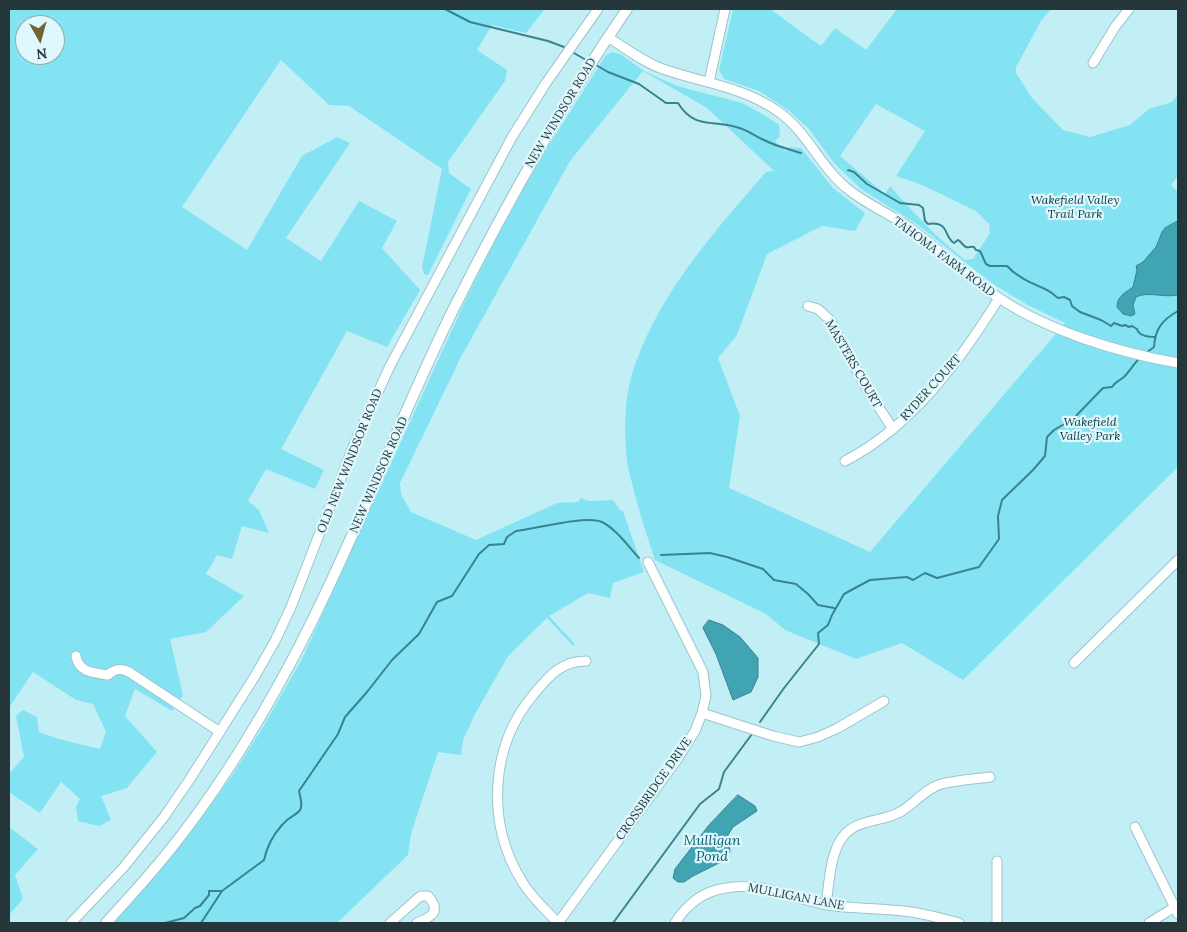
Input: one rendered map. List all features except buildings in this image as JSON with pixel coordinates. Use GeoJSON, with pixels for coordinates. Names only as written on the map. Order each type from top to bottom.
{"type":"FeatureCollection","features":[{"type":"Feature","properties":{"kind":"main road","name":"NEW WINDSOR ROAD"},"geometry":{"type":"LineString","coordinates":[[106,923],[169,852],[204,805],[278,686],[354,533],[452,313],[535,157],[627,9]]}},
{"type":"Feature","properties":{"kind":"street","name":"OLD NEW WINDSOR ROAD"},"geometry":{"type":"LineString","coordinates":[[71,923],[130,859],[164,817],[255,676],[279,633],[299,587],[362,426],[380,387],[512,137],[550,77],[598,9]]}},
{"type":"Feature","properties":{"kind":"street"},"geometry":{"type":"LineString","coordinates":[[709,82],[725,9]]}},
{"type":"Feature","properties":{"kind":"street"},"geometry":{"type":"LineString","coordinates":[[1093,63],[1115,27],[1129,9]]}},
{"type":"Feature","properties":{"kind":"street","name":"TAHOMA FARM ROAD"},"geometry":{"type":"LineString","coordinates":[[608,37],[660,68],[754,96],[777,110],[798,129],[830,171],[848,190],[908,227],[999,298],[1037,320],[1136,356],[1178,363]]}},
{"type":"Feature","properties":{"kind":"street","name":"RYDER COURT"},"geometry":{"type":"LineString","coordinates":[[845,461],[872,445],[909,414],[958,359],[999,298]]}},
{"type":"Feature","properties":{"kind":"street","name":"MASTERS COURT"},"geometry":{"type":"LineString","coordinates":[[808,306],[818,309],[829,319],[870,394],[893,429]]}},
{"type":"Feature","properties":{"kind":"street"},"geometry":{"type":"LineString","coordinates":[[1074,663],[1178,560]]}},
{"type":"Feature","properties":{"kind":"street","name":"CROSSBRIDGE DRIVE"},"geometry":{"type":"LineString","coordinates":[[558,923],[676,761],[695,731],[702,713],[706,696],[703,672],[648,562]]}},
{"type":"Feature","properties":{"kind":"street"},"geometry":{"type":"LineString","coordinates":[[76,656],[82,668],[94,673],[108,675],[120,670],[129,672],[220,732]]}},
{"type":"Feature","properties":{"kind":"street"},"geometry":{"type":"LineString","coordinates":[[558,923],[524,884],[509,858],[498,818],[496,796],[498,776],[500,761],[507,740],[525,704],[549,677],[564,665],[574,661],[586,660]]}},
{"type":"Feature","properties":{"kind":"street"},"geometry":{"type":"LineString","coordinates":[[702,713],[773,736],[799,742],[818,737],[838,728],[884,701]]}},
{"type":"Feature","properties":{"kind":"street"},"geometry":{"type":"LineString","coordinates":[[826,905],[835,852],[841,839],[849,830],[867,821],[895,815],[937,786],[957,781],[990,777]]}},
{"type":"Feature","properties":{"kind":"street"},"geometry":{"type":"LineString","coordinates":[[1135,827],[1177,908],[1149,923]]}},
{"type":"Feature","properties":{"kind":"street"},"geometry":{"type":"LineString","coordinates":[[997,861],[997,923]]}},
{"type":"Feature","properties":{"kind":"street","name":"MULLIGAN LANE"},"geometry":{"type":"LineString","coordinates":[[675,923],[683,911],[699,898],[720,889],[735,886],[759,887],[826,905],[909,912],[959,923]]}},
{"type":"Feature","properties":{"kind":"street"},"geometry":{"type":"LineString","coordinates":[[390,923],[421,896],[428,896],[434,904],[434,912],[432,916],[417,923]]}},
{"type":"Feature","properties":{"kind":"green space"},"geometry":{"type":"Polygon","coordinates":[[[9,9],[545,9],[526,33],[492,25],[477,50],[507,70],[505,81],[448,162],[449,173],[471,189],[428,275],[424,274],[422,267],[442,169],[349,106],[329,105],[281,60],[182,207],[247,250],[302,156],[337,137],[350,143],[286,238],[321,261],[359,201],[397,221],[382,248],[420,290],[387,347],[347,331],[281,449],[324,470],[315,489],[266,469],[248,501],[259,510],[269,533],[242,526],[232,559],[217,555],[206,574],[244,596],[206,632],[170,639],[183,695],[172,711],[135,689],[125,716],[157,752],[127,788],[101,796],[111,820],[99,826],[78,821],[76,807],[80,799],[61,782],[40,813],[9,792],[9,774],[24,757],[16,716],[23,710],[37,717],[39,732],[59,739],[100,749],[106,732],[93,704],[76,700],[33,672],[9,708],[9,9]]]}},
{"type":"Feature","properties":{"kind":"green space"},"geometry":{"type":"Polygon","coordinates":[[[733,9],[770,9],[821,46],[835,28],[866,50],[897,9],[1051,9],[1041,21],[1016,67],[1016,73],[1032,98],[1063,130],[1090,137],[1130,125],[1149,109],[1172,102],[1178,95],[1178,176],[1171,185],[1178,192],[1178,467],[963,680],[902,643],[856,659],[785,630],[766,614],[655,560],[638,506],[627,461],[625,418],[627,395],[632,374],[656,318],[688,266],[766,172],[774,171],[707,108],[643,71],[570,161],[461,357],[400,483],[401,494],[411,512],[476,540],[557,503],[578,502],[581,498],[589,501],[613,500],[620,510],[623,511],[644,572],[613,583],[610,598],[588,593],[549,616],[575,644],[573,646],[547,618],[508,656],[474,716],[463,740],[461,755],[438,752],[411,834],[408,855],[337,923],[113,923],[197,824],[231,777],[263,727],[302,659],[466,299],[501,229],[544,153],[606,55],[612,52],[620,54],[644,71],[677,86],[742,103],[761,113],[779,125],[780,136],[775,141],[785,151],[790,147],[801,148],[833,188],[865,213],[855,231],[822,226],[767,254],[737,335],[718,358],[740,416],[729,488],[870,552],[1065,323],[1028,305],[993,284],[918,225],[861,189],[834,163],[809,129],[788,110],[759,91],[724,79],[719,70],[733,9]],[[876,104],[840,156],[885,194],[890,186],[945,243],[965,260],[973,259],[990,233],[989,224],[976,211],[922,185],[896,176],[925,131],[876,104]]]}},
{"type":"Feature","properties":{"kind":"green space"},"geometry":{"type":"Polygon","coordinates":[[[9,827],[38,849],[15,875],[23,899],[9,915],[9,827]]]}},
{"type":"Feature","properties":{"kind":"water"},"geometry":{"type":"Polygon","coordinates":[[[1178,221],[1178,295],[1141,295],[1136,297],[1133,305],[1135,314],[1131,316],[1123,314],[1117,307],[1117,303],[1122,295],[1133,287],[1137,270],[1136,266],[1143,262],[1156,247],[1165,228],[1178,221]]]}},
{"type":"Feature","properties":{"kind":"water"},"geometry":{"type":"Polygon","coordinates":[[[709,620],[723,625],[740,637],[758,658],[758,677],[751,692],[733,700],[716,654],[703,628],[709,620]]]}},
{"type":"Feature","properties":{"kind":"water","name":"Mulligan Pond"},"geometry":{"type":"Polygon","coordinates":[[[738,795],[755,806],[757,811],[733,827],[728,835],[730,851],[725,860],[684,882],[678,882],[673,878],[675,869],[709,825],[738,795]]]}},
{"type":"Feature","properties":{"kind":"waterway"},"geometry":{"type":"LineString","coordinates":[[445,9],[470,22],[548,41],[564,47]]}},
{"type":"Feature","properties":{"kind":"waterway"},"geometry":{"type":"LineString","coordinates":[[574,53],[586,60]]}},
{"type":"Feature","properties":{"kind":"waterway"},"geometry":{"type":"LineString","coordinates":[[596,65],[608,72],[639,84],[666,103],[678,103],[690,117],[704,122],[740,128],[773,144],[801,153]]}},
{"type":"Feature","properties":{"kind":"waterway"},"geometry":{"type":"LineString","coordinates":[[848,170],[854,172],[867,184],[900,203],[919,205],[923,208],[925,221],[928,224],[943,227],[954,243],[958,240],[966,247],[974,247],[980,251],[986,264],[990,266],[1007,266],[1020,277],[1047,290],[1058,298],[1064,297],[1070,300],[1072,306],[1080,312],[1111,326],[1114,323],[1122,326],[1132,326],[1142,335],[1155,337]]}},
{"type":"Feature","properties":{"kind":"waterway"},"geometry":{"type":"LineString","coordinates":[[1146,353],[1154,347],[1160,326],[1178,311]]}},
{"type":"Feature","properties":{"kind":"waterway"},"geometry":{"type":"LineString","coordinates":[[760,722],[819,644],[818,633],[828,625],[844,594],[870,580],[907,577],[913,580],[925,573],[937,578],[979,567],[999,539],[998,516],[1002,500],[1045,456],[1047,437],[1054,430],[1073,419],[1103,388],[1112,387],[1124,377],[1140,358]]}},
{"type":"Feature","properties":{"kind":"waterway"},"geometry":{"type":"LineString","coordinates":[[201,923],[222,891],[264,860],[269,845],[276,833],[300,809],[299,791],[338,734],[345,717],[392,660],[419,634],[437,602],[452,596],[479,554],[489,545],[504,544],[507,537],[516,531],[572,521],[594,520],[602,522],[612,529],[639,558]]}},
{"type":"Feature","properties":{"kind":"waterway"},"geometry":{"type":"LineString","coordinates":[[661,555],[710,553],[727,557],[763,569],[774,580],[796,584],[818,605],[834,608]]}},
{"type":"Feature","properties":{"kind":"waterway"},"geometry":{"type":"LineString","coordinates":[[613,923],[700,804],[719,789],[724,772],[752,734]]}},
{"type":"Feature","properties":{"kind":"waterway"},"geometry":{"type":"LineString","coordinates":[[165,923],[184,918],[200,906],[209,895],[209,891],[221,891]]}},
{"type":"Feature","properties":{"kind":"park label","name":"Wakefield Valley Trail Park"},"geometry":{"type":"Point","coordinates":[1075,208]}},
{"type":"Feature","properties":{"kind":"park label","name":"Wakefield Valley Park"},"geometry":{"type":"Point","coordinates":[1090,430]}}]}
